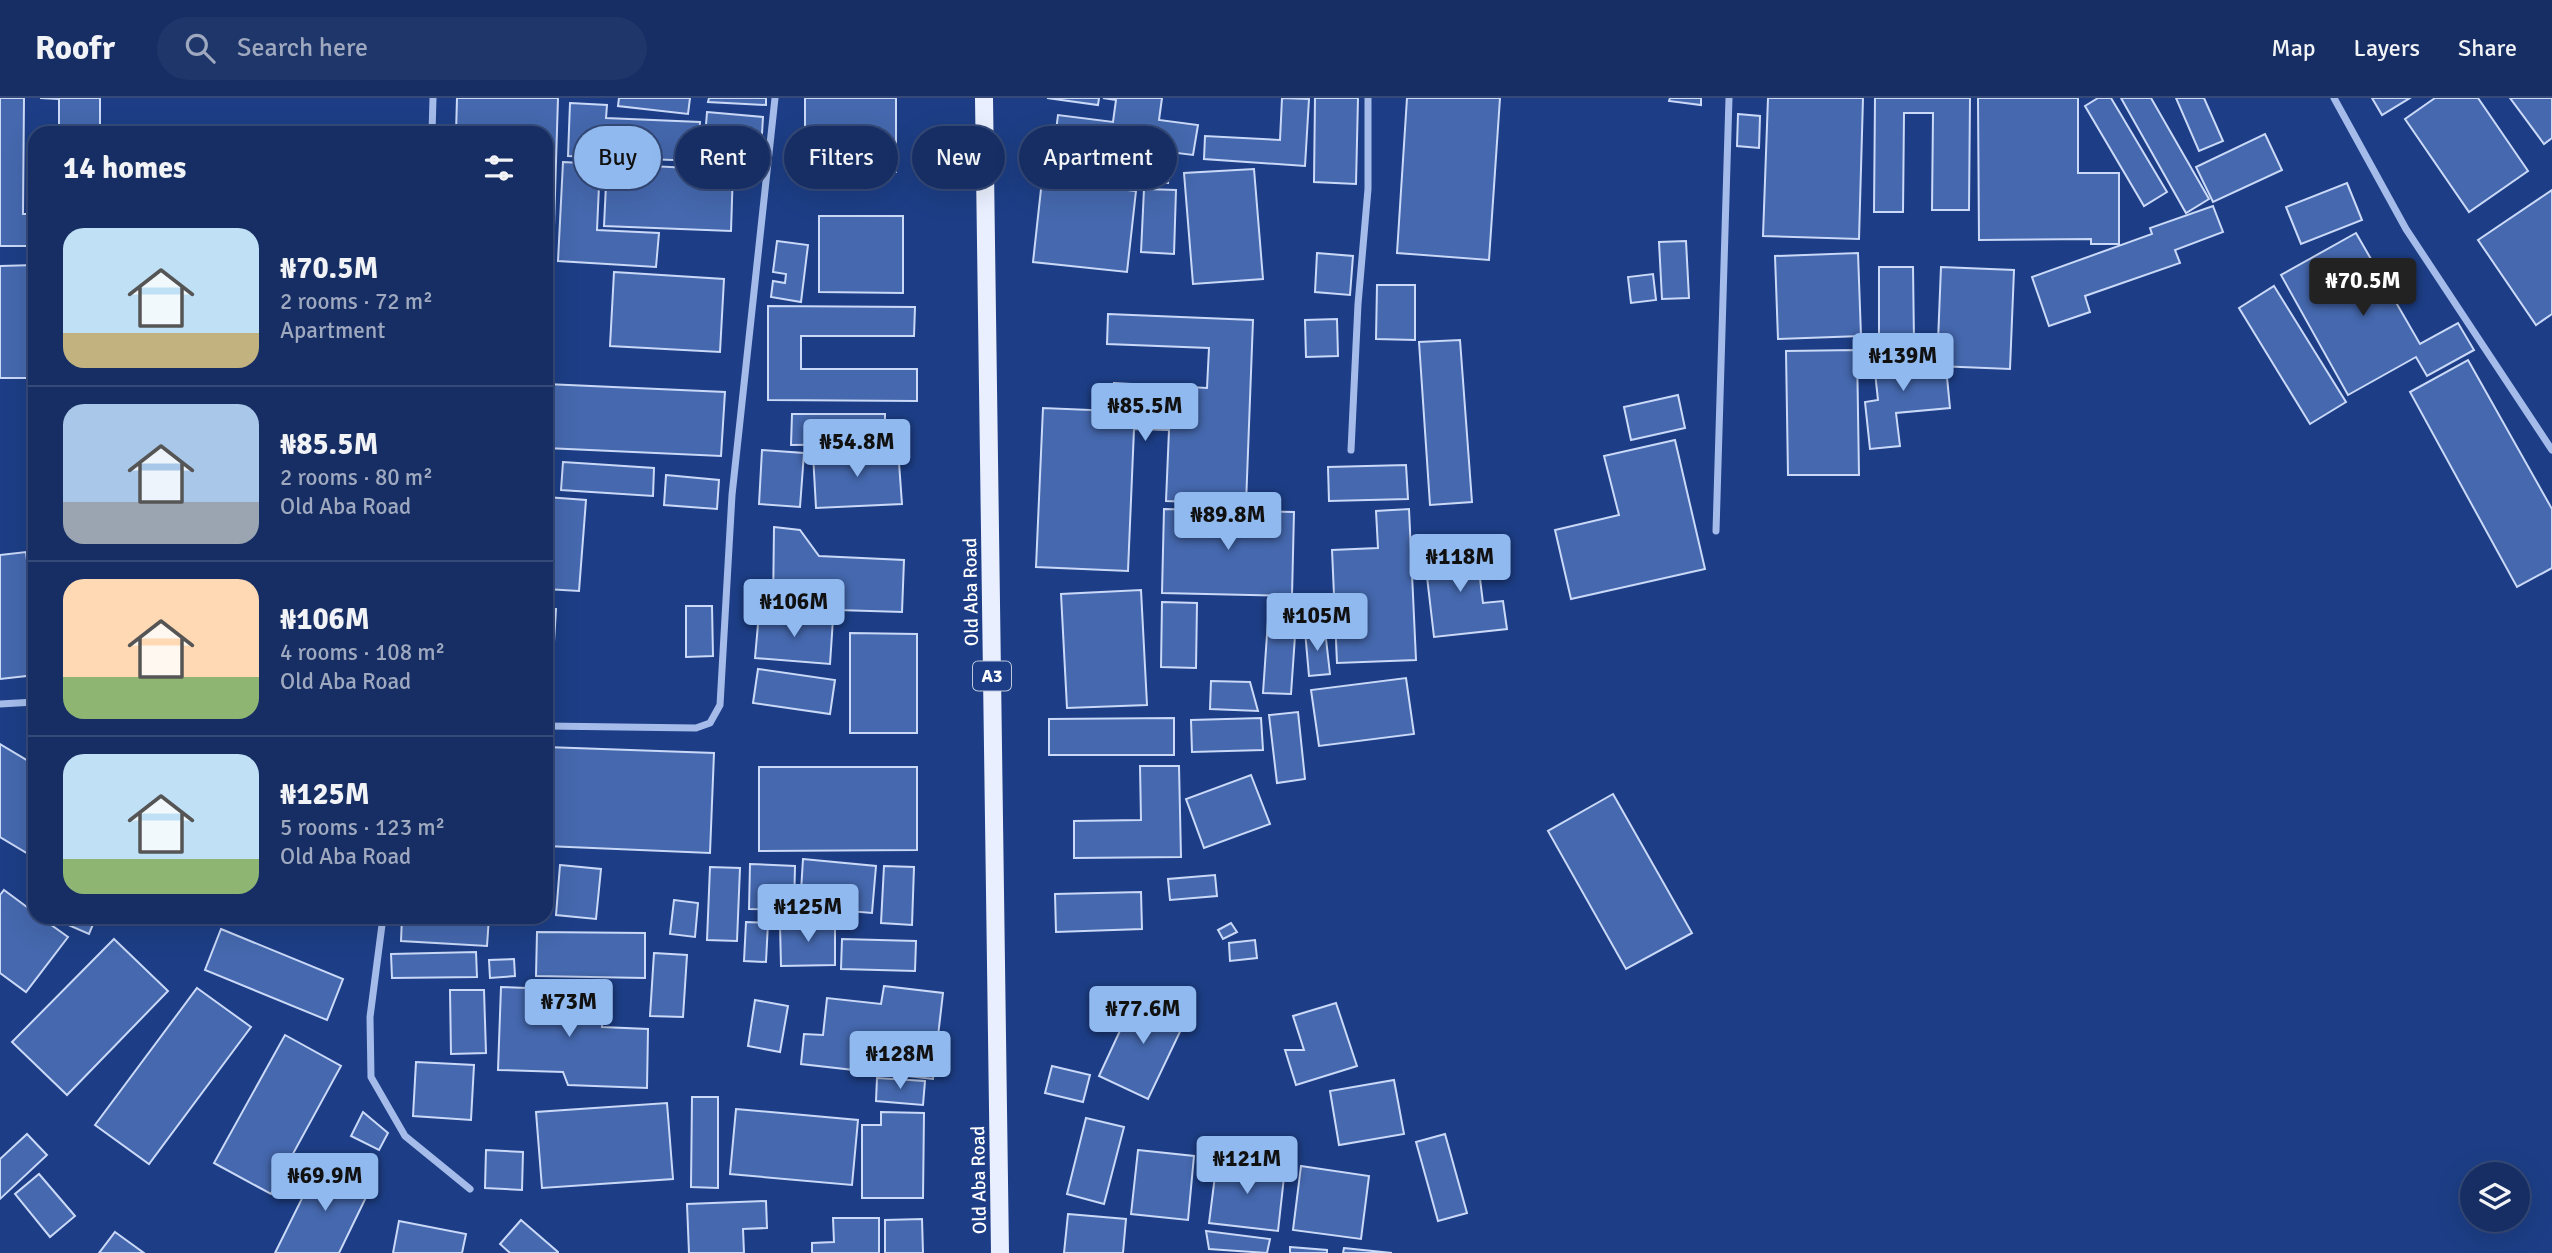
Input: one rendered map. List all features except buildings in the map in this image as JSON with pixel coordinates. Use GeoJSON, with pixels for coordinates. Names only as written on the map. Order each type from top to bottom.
{"type":"FeatureCollection","features":[{"type":"Feature","properties":{"kind":"main road","name":"Old Aba Road"},"geometry":{"type":"LineString","coordinates":[[984,98],[1000,1253]]}},
{"type":"Feature","properties":{"kind":"street"},"geometry":{"type":"LineString","coordinates":[[432,126],[433,98]]}},
{"type":"Feature","properties":{"kind":"street"},"geometry":{"type":"LineString","coordinates":[[553,726],[696,728],[710,723],[720,705],[732,495],[775,98]]}},
{"type":"Feature","properties":{"kind":"street"},"geometry":{"type":"LineString","coordinates":[[1351,450],[1358,304],[1368,189],[1368,98]]}},
{"type":"Feature","properties":{"kind":"street"},"geometry":{"type":"LineString","coordinates":[[1716,531],[1730,98]]}},
{"type":"Feature","properties":{"kind":"street"},"geometry":{"type":"LineString","coordinates":[[2334,98],[2406,229],[2552,450]]}},
{"type":"Feature","properties":{"kind":"street"},"geometry":{"type":"LineString","coordinates":[[0,704],[28,702]]}},
{"type":"Feature","properties":{"kind":"street"},"geometry":{"type":"LineString","coordinates":[[382,924],[370,1017],[372,1077],[405,1136],[470,1189]]}}]}
